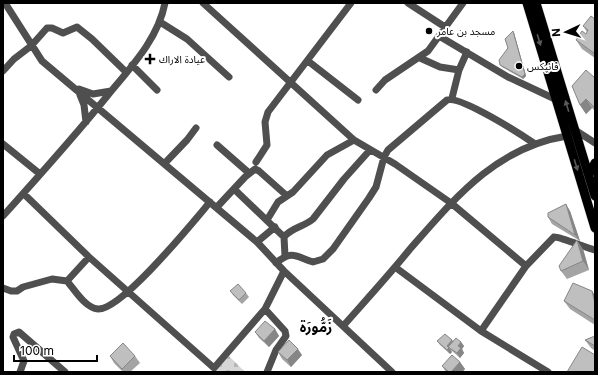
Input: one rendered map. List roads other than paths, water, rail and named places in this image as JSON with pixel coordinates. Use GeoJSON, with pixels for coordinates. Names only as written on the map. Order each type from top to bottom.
{"type":"FeatureCollection","features":[{"type":"Feature","properties":{"kind":"main road"},"geometry":{"type":"LineString","coordinates":[[527,3],[557,100],[588,175],[595,196]]}},
{"type":"Feature","properties":{"kind":"main road"},"geometry":{"type":"LineString","coordinates":[[536,3],[595,228]]}},
{"type":"Feature","properties":{"kind":"main road"},"geometry":{"type":"LineString","coordinates":[[588,175],[595,163]]}},
{"type":"Feature","properties":{"kind":"street"},"geometry":{"type":"LineString","coordinates":[[4,3],[31,46],[42,60],[257,242],[284,271],[344,325],[392,372]]}},
{"type":"Feature","properties":{"kind":"street"},"geometry":{"type":"LineString","coordinates":[[3,216],[24,194],[98,108],[144,50],[160,22],[165,3]]}},
{"type":"Feature","properties":{"kind":"street"},"geometry":{"type":"LineString","coordinates":[[202,3],[354,140],[384,157],[450,203],[526,266]]}},
{"type":"Feature","properties":{"kind":"street"},"geometry":{"type":"LineString","coordinates":[[256,162],[267,145],[265,122],[268,112],[351,3]]}},
{"type":"Feature","properties":{"kind":"street"},"geometry":{"type":"LineString","coordinates":[[408,3],[445,27]]}},
{"type":"Feature","properties":{"kind":"street"},"geometry":{"type":"LineString","coordinates":[[376,90],[385,80],[420,58],[428,51],[463,3]]}},
{"type":"Feature","properties":{"kind":"street"},"geometry":{"type":"LineString","coordinates":[[160,22],[187,39],[229,76]]}},
{"type":"Feature","properties":{"kind":"street"},"geometry":{"type":"LineString","coordinates":[[3,71],[14,59],[31,46],[41,33],[49,27],[63,33],[76,27],[92,39],[126,72]]}},
{"type":"Feature","properties":{"kind":"street"},"geometry":{"type":"LineString","coordinates":[[439,36],[525,86],[557,100]]}},
{"type":"Feature","properties":{"kind":"street"},"geometry":{"type":"LineString","coordinates":[[452,98],[459,70],[467,52]]}},
{"type":"Feature","properties":{"kind":"street"},"geometry":{"type":"LineString","coordinates":[[420,58],[440,66],[459,70]]}},
{"type":"Feature","properties":{"kind":"street"},"geometry":{"type":"LineString","coordinates":[[308,61],[358,100]]}},
{"type":"Feature","properties":{"kind":"street"},"geometry":{"type":"LineString","coordinates":[[132,65],[157,90]]}},
{"type":"Feature","properties":{"kind":"street"},"geometry":{"type":"LineString","coordinates":[[74,88],[93,94],[111,91]]}},
{"type":"Feature","properties":{"kind":"street"},"geometry":{"type":"LineString","coordinates":[[74,88],[84,105],[86,122]]}},
{"type":"Feature","properties":{"kind":"street"},"geometry":{"type":"LineString","coordinates":[[276,263],[285,256],[295,254],[313,262],[323,259],[333,249],[376,187],[384,157],[390,148],[447,100],[452,98],[495,119],[536,144]]}},
{"type":"Feature","properties":{"kind":"street"},"geometry":{"type":"LineString","coordinates":[[165,163],[187,140],[196,128]]}},
{"type":"Feature","properties":{"kind":"street"},"geometry":{"type":"LineString","coordinates":[[344,325],[450,203],[492,166],[536,144],[571,133],[595,143]]}},
{"type":"Feature","properties":{"kind":"street"},"geometry":{"type":"LineString","coordinates":[[267,220],[278,202],[298,187],[327,155],[354,140]]}},
{"type":"Feature","properties":{"kind":"street"},"geometry":{"type":"LineString","coordinates":[[3,144],[40,174]]}},
{"type":"Feature","properties":{"kind":"street"},"geometry":{"type":"LineString","coordinates":[[217,145],[250,173]]}},
{"type":"Feature","properties":{"kind":"street"},"geometry":{"type":"LineString","coordinates":[[284,237],[289,231],[307,224],[313,219],[344,179],[370,150]]}},
{"type":"Feature","properties":{"kind":"street"},"geometry":{"type":"LineString","coordinates":[[217,208],[255,169],[287,196]]}},
{"type":"Feature","properties":{"kind":"street"},"geometry":{"type":"LineString","coordinates":[[234,189],[284,237],[285,256]]}},
{"type":"Feature","properties":{"kind":"street"},"geometry":{"type":"LineString","coordinates":[[24,194],[89,257],[128,291],[212,370],[265,309],[284,271]]}},
{"type":"Feature","properties":{"kind":"street"},"geometry":{"type":"LineString","coordinates":[[3,288],[17,291],[23,287],[52,279],[67,281],[88,306],[96,309],[104,308],[128,291],[169,250],[210,202]]}},
{"type":"Feature","properties":{"kind":"street"},"geometry":{"type":"LineString","coordinates":[[257,242],[275,227]]}},
{"type":"Feature","properties":{"kind":"street"},"geometry":{"type":"LineString","coordinates":[[481,332],[526,266],[555,236],[595,250]]}},
{"type":"Feature","properties":{"kind":"street"},"geometry":{"type":"LineString","coordinates":[[67,281],[89,257]]}},
{"type":"Feature","properties":{"kind":"street"},"geometry":{"type":"LineString","coordinates":[[395,267],[481,332],[548,372]]}},
{"type":"Feature","properties":{"kind":"street"},"geometry":{"type":"LineString","coordinates":[[265,309],[285,331],[286,336],[276,350],[267,372]]}},
{"type":"Feature","properties":{"kind":"street"},"geometry":{"type":"LineString","coordinates":[[20,372],[24,361],[13,337],[14,334],[19,332],[65,372]]}},
{"type":"Feature","properties":{"kind":"place","name":"مسجد بن عامر"},"geometry":{"type":"Point","coordinates":[429,31]}},
{"type":"Feature","properties":{"kind":"place","name":"عيادة الاراك"},"geometry":{"type":"Point","coordinates":[150,59]}},
{"type":"Feature","properties":{"kind":"place","name":"فانيكس"},"geometry":{"type":"Point","coordinates":[519,66]}},
{"type":"Feature","properties":{"kind":"district","name":"زَمُّورَة"},"geometry":{"type":"Point","coordinates":[316,326]}}]}
